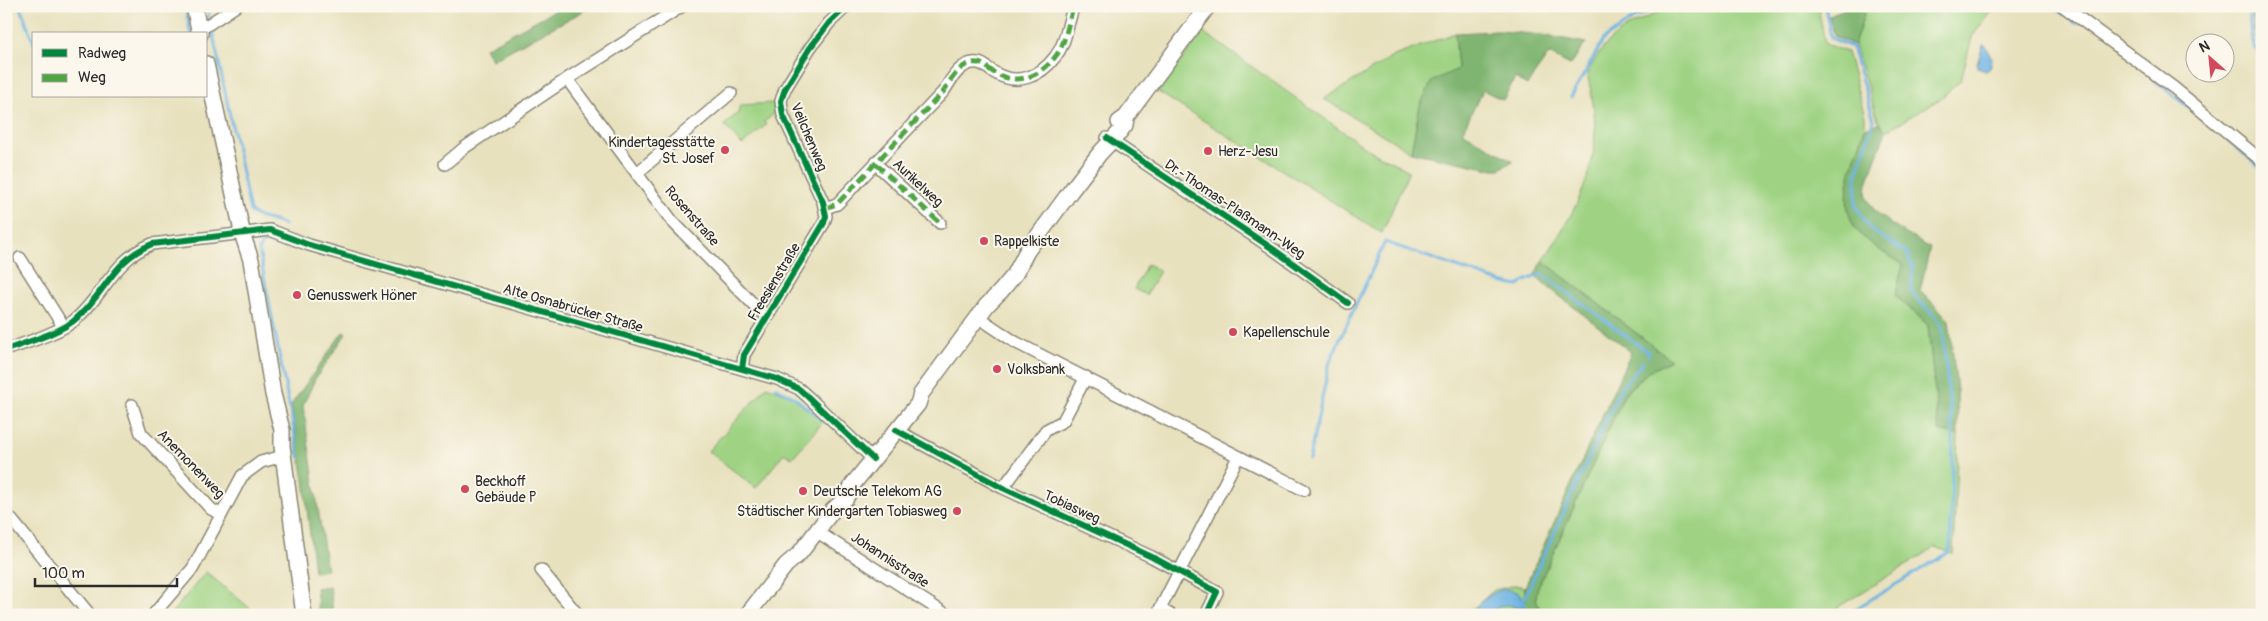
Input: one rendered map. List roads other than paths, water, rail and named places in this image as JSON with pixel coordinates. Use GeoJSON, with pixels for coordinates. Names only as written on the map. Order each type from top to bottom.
{"type":"FeatureCollection","features":[{"type":"Feature","properties":{"kind":"main road"},"geometry":{"type":"LineString","coordinates":[[194,6],[199,31]]}},
{"type":"Feature","properties":{"kind":"main road"},"geometry":{"type":"LineString","coordinates":[[756,615],[833,510],[836,500],[846,488],[853,484],[897,428],[907,419],[918,404],[921,394],[978,317],[1015,274],[1027,251],[1100,153],[1119,121],[1126,117],[1208,6]]}},
{"type":"Feature","properties":{"kind":"main road"},"geometry":{"type":"LineString","coordinates":[[208,73],[242,234],[243,262],[255,292],[273,394],[274,425],[282,451],[304,615]]}},
{"type":"Feature","properties":{"kind":"main road"},"geometry":{"type":"LineString","coordinates":[[747,615],[786,565],[799,554]]}},
{"type":"Feature","properties":{"kind":"street"},"geometry":{"type":"LineString","coordinates":[[199,31],[236,6]]}},
{"type":"Feature","properties":{"kind":"street"},"geometry":{"type":"LineString","coordinates":[[444,164],[464,148],[682,6]]}},
{"type":"Feature","properties":{"kind":"street","name":"Veilchenweg"},"geometry":{"type":"LineString","coordinates":[[825,208],[783,115],[780,101],[785,89],[810,48],[829,23],[847,6]]}},
{"type":"Feature","properties":{"kind":"street"},"geometry":{"type":"LineString","coordinates":[[825,208],[837,204],[944,91],[952,78],[968,64],[977,62],[1006,79],[1024,80],[1043,70],[1056,56],[1065,38],[1074,6]]}},
{"type":"Feature","properties":{"kind":"street"},"geometry":{"type":"LineString","coordinates":[[2062,6],[2174,88],[2262,161]]}},
{"type":"Feature","properties":{"kind":"street","name":"Rosenstraße"},"geometry":{"type":"LineString","coordinates":[[568,79],[672,221],[759,310],[768,316]]}},
{"type":"Feature","properties":{"kind":"street"},"geometry":{"type":"LineString","coordinates":[[637,173],[731,93]]}},
{"type":"Feature","properties":{"kind":"street","name":"Dr.-Thomas-Plaßmann-Weg"},"geometry":{"type":"LineString","coordinates":[[1109,140],[1273,249],[1348,303]]}},
{"type":"Feature","properties":{"kind":"street","name":"Aurikelweg"},"geometry":{"type":"LineString","coordinates":[[876,164],[940,223]]}},
{"type":"Feature","properties":{"kind":"street","name":"Freesienstraße"},"geometry":{"type":"LineString","coordinates":[[742,369],[744,355],[824,223],[825,208]]}},
{"type":"Feature","properties":{"kind":"street","name":"Alte Osnabrücker Straße"},"geometry":{"type":"LineString","coordinates":[[11,348],[38,339],[77,319],[122,263],[136,251],[152,244],[270,230],[309,244],[777,379],[799,390],[873,459]]}},
{"type":"Feature","properties":{"kind":"street"},"geometry":{"type":"LineString","coordinates":[[20,258],[63,326]]}},
{"type":"Feature","properties":{"kind":"street"},"geometry":{"type":"LineString","coordinates":[[978,317],[1015,342],[1304,490]]}},
{"type":"Feature","properties":{"kind":"street"},"geometry":{"type":"LineString","coordinates":[[1003,488],[1046,430],[1063,420],[1086,377]]}},
{"type":"Feature","properties":{"kind":"street","name":"Anemonenweg"},"geometry":{"type":"LineString","coordinates":[[132,405],[142,433],[211,510],[220,514]]}},
{"type":"Feature","properties":{"kind":"street","name":"Tobiasweg"},"geometry":{"type":"LineString","coordinates":[[897,428],[1003,488],[1180,572],[1217,592],[1206,615]]}},
{"type":"Feature","properties":{"kind":"street","name":"Anemonenweg"},"geometry":{"type":"LineString","coordinates":[[153,615],[193,568],[232,492],[249,469],[282,451]]}},
{"type":"Feature","properties":{"kind":"street"},"geometry":{"type":"LineString","coordinates":[[1171,615],[1160,609],[1238,457]]}},
{"type":"Feature","properties":{"kind":"street"},"geometry":{"type":"LineString","coordinates":[[6,513],[90,615]]}},
{"type":"Feature","properties":{"kind":"street","name":"Johannisstraße"},"geometry":{"type":"LineString","coordinates":[[816,531],[947,615]]}},
{"type":"Feature","properties":{"kind":"street"},"geometry":{"type":"LineString","coordinates":[[541,570],[578,615]]}},
{"type":"Feature","properties":{"kind":"water"},"geometry":{"type":"Polygon","coordinates":[[[1983,45],[1986,46],[1992,59],[1990,68],[1985,71],[1979,68],[1977,64],[1983,45]]]}},
{"type":"Feature","properties":{"kind":"water"},"geometry":{"type":"Polygon","coordinates":[[[1507,589],[1519,593],[1523,598],[1522,610],[1505,605],[1498,608],[1491,615],[1469,615],[1491,595],[1507,589]]]}},
{"type":"Feature","properties":{"kind":"waterway"},"geometry":{"type":"LineString","coordinates":[[20,6],[32,38]]}},
{"type":"Feature","properties":{"kind":"waterway"},"geometry":{"type":"LineString","coordinates":[[185,6],[191,32]]}},
{"type":"Feature","properties":{"kind":"waterway"},"geometry":{"type":"LineString","coordinates":[[207,6],[209,17]]}},
{"type":"Feature","properties":{"kind":"waterway"},"geometry":{"type":"LineString","coordinates":[[1571,97],[1604,39],[1636,17],[1662,6]]}},
{"type":"Feature","properties":{"kind":"waterway"},"geometry":{"type":"LineString","coordinates":[[1825,6],[1831,38],[1852,47],[1874,120],[1856,177],[1856,206],[1871,230],[1908,254],[1913,269],[1911,288],[1913,295],[1936,317],[1942,326],[1953,436],[1950,546],[1948,553],[1845,615]]}},
{"type":"Feature","properties":{"kind":"waterway"},"geometry":{"type":"LineString","coordinates":[[2052,6],[2077,24]]}},
{"type":"Feature","properties":{"kind":"waterway"},"geometry":{"type":"LineString","coordinates":[[2079,12],[2082,6]]}},
{"type":"Feature","properties":{"kind":"waterway"},"geometry":{"type":"LineString","coordinates":[[2251,6],[2251,35],[2262,61]]}},
{"type":"Feature","properties":{"kind":"waterway"},"geometry":{"type":"LineString","coordinates":[[216,25],[212,30],[250,211],[261,218],[284,225]]}},
{"type":"Feature","properties":{"kind":"waterway"},"geometry":{"type":"LineString","coordinates":[[2154,80],[2197,114]]}},
{"type":"Feature","properties":{"kind":"waterway"},"geometry":{"type":"LineString","coordinates":[[2228,140],[2262,169]]}},
{"type":"Feature","properties":{"kind":"waterway"},"geometry":{"type":"LineString","coordinates":[[297,248],[271,239],[261,244],[259,250],[299,457]]}},
{"type":"Feature","properties":{"kind":"waterway"},"geometry":{"type":"LineString","coordinates":[[1309,459],[1330,361],[1385,242],[1500,282],[1518,286],[1542,274],[1648,352],[1648,356]]}},
{"type":"Feature","properties":{"kind":"waterway"},"geometry":{"type":"LineString","coordinates":[[1534,615],[1522,603],[1620,390],[1643,362]]}},
{"type":"Feature","properties":{"kind":"waterway"},"geometry":{"type":"LineString","coordinates":[[775,387],[794,397],[823,421]]}},
{"type":"Feature","properties":{"kind":"place","name":"Kindertagesstätte St. Josef"},"geometry":{"type":"Point","coordinates":[725,150]}},
{"type":"Feature","properties":{"kind":"place","name":"Herz-Jesu"},"geometry":{"type":"Point","coordinates":[1208,151]}},
{"type":"Feature","properties":{"kind":"place","name":"Rappelkiste"},"geometry":{"type":"Point","coordinates":[984,241]}},
{"type":"Feature","properties":{"kind":"place","name":"Genusswerk Höner"},"geometry":{"type":"Point","coordinates":[297,295]}},
{"type":"Feature","properties":{"kind":"place","name":"Kapellenschule"},"geometry":{"type":"Point","coordinates":[1233,332]}},
{"type":"Feature","properties":{"kind":"place","name":"Volksbank"},"geometry":{"type":"Point","coordinates":[997,369]}},
{"type":"Feature","properties":{"kind":"place","name":"Beckhoff Gebäude P"},"geometry":{"type":"Point","coordinates":[465,489]}},
{"type":"Feature","properties":{"kind":"place","name":"Deutsche Telekom AG"},"geometry":{"type":"Point","coordinates":[803,491]}},
{"type":"Feature","properties":{"kind":"place","name":"Städtischer Kindergarten Tobiasweg"},"geometry":{"type":"Point","coordinates":[957,511]}}]}
